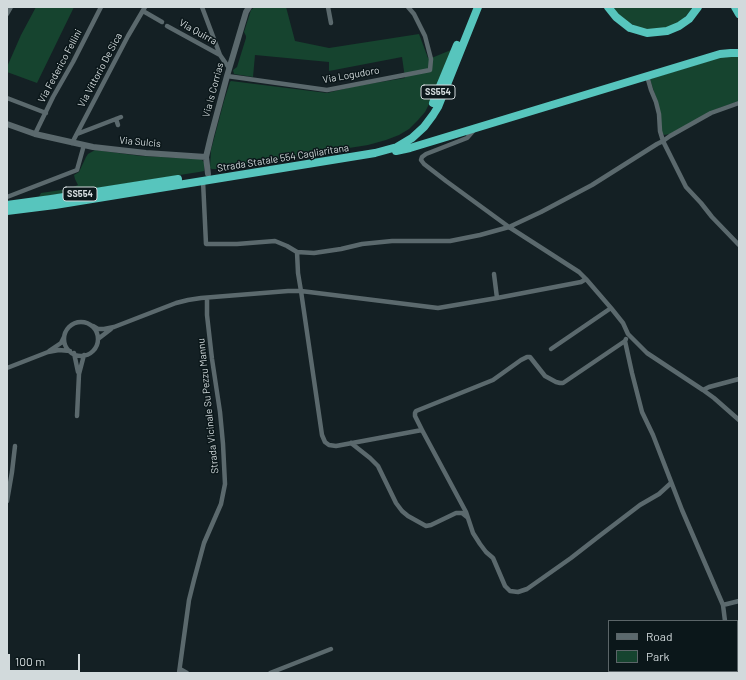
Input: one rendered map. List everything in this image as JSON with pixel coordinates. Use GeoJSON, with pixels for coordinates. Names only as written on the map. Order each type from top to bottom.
{"type":"FeatureCollection","features":[{"type":"Feature","properties":{"kind":"highway","name":"Strada Statale 554 Cagliaritana"},"geometry":{"type":"LineString","coordinates":[[7,211],[50,206],[205,177],[371,149],[388,144],[403,137],[423,120],[433,104],[472,7]]}},
{"type":"Feature","properties":{"kind":"highway","name":"Strada Statale 554 Cagliaritana"},"geometry":{"type":"LineString","coordinates":[[7,205],[375,153],[397,147],[412,138],[428,123],[438,107],[478,7]]}},
{"type":"Feature","properties":{"kind":"highway"},"geometry":{"type":"LineString","coordinates":[[608,7],[616,17],[630,28],[647,33],[667,31],[679,26],[689,19],[698,7]]}},
{"type":"Feature","properties":{"kind":"highway"},"geometry":{"type":"LineString","coordinates":[[734,7],[739,14]]}},
{"type":"Feature","properties":{"kind":"highway"},"geometry":{"type":"LineString","coordinates":[[375,153],[410,148],[720,54],[731,52],[739,53]]}},
{"type":"Feature","properties":{"kind":"street"},"geometry":{"type":"LineString","coordinates":[[7,14],[11,7]]}},
{"type":"Feature","properties":{"kind":"street","name":"Via Federico Fellini"},"geometry":{"type":"LineString","coordinates":[[35,134],[101,7]]}},
{"type":"Feature","properties":{"kind":"street"},"geometry":{"type":"LineString","coordinates":[[202,7],[220,55],[229,68]]}},
{"type":"Feature","properties":{"kind":"street"},"geometry":{"type":"LineString","coordinates":[[328,7],[331,22]]}},
{"type":"Feature","properties":{"kind":"street","name":"Via Logudoro"},"geometry":{"type":"LineString","coordinates":[[227,76],[327,90],[430,70],[431,59],[425,36],[414,14],[408,7]]}},
{"type":"Feature","properties":{"kind":"street"},"geometry":{"type":"LineString","coordinates":[[144,9],[162,22]]}},
{"type":"Feature","properties":{"kind":"street","name":"Via Vittorio De Sica"},"geometry":{"type":"LineString","coordinates":[[72,143],[128,36],[144,9]]}},
{"type":"Feature","properties":{"kind":"street","name":"Via Is Corrias"},"geometry":{"type":"LineString","coordinates":[[205,177],[206,157],[229,68],[247,9]]}},
{"type":"Feature","properties":{"kind":"street","name":"Via Quirra"},"geometry":{"type":"LineString","coordinates":[[168,26],[220,55]]}},
{"type":"Feature","properties":{"kind":"street"},"geometry":{"type":"LineString","coordinates":[[648,76],[651,90],[656,102],[663,141],[686,187],[739,245]]}},
{"type":"Feature","properties":{"kind":"street"},"geometry":{"type":"LineString","coordinates":[[7,98],[46,113]]}},
{"type":"Feature","properties":{"kind":"street"},"geometry":{"type":"LineString","coordinates":[[205,177],[206,244],[237,244],[275,241],[297,252],[321,252],[362,244],[392,241],[450,241],[480,236],[509,227],[541,212],[592,185],[670,136],[711,113],[739,103]]}},
{"type":"Feature","properties":{"kind":"street"},"geometry":{"type":"LineString","coordinates":[[77,134],[121,117]]}},
{"type":"Feature","properties":{"kind":"street"},"geometry":{"type":"LineString","coordinates":[[116,119],[118,125]]}},
{"type":"Feature","properties":{"kind":"street","name":"Via Sulcis"},"geometry":{"type":"LineString","coordinates":[[7,124],[35,134],[84,146],[108,150],[206,157]]}},
{"type":"Feature","properties":{"kind":"street"},"geometry":{"type":"LineString","coordinates":[[477,127],[467,138],[426,154],[421,160],[440,177],[509,227],[579,272],[623,323],[628,334],[647,353],[714,398],[739,420]]}},
{"type":"Feature","properties":{"kind":"street"},"geometry":{"type":"LineString","coordinates":[[7,196],[77,170],[84,146]]}},
{"type":"Feature","properties":{"kind":"street"},"geometry":{"type":"LineString","coordinates":[[297,252],[297,266],[322,435],[325,442],[329,445],[336,446],[422,430]]}},
{"type":"Feature","properties":{"kind":"street"},"geometry":{"type":"LineString","coordinates":[[494,274],[497,298]]}},
{"type":"Feature","properties":{"kind":"street"},"geometry":{"type":"LineString","coordinates":[[48,352],[61,343],[69,327],[77,322],[86,323],[98,329],[104,329],[114,327],[176,303],[201,298],[301,291],[438,308],[581,282],[586,279]]}},
{"type":"Feature","properties":{"kind":"street","name":"Strada Vicinale Su Pezzu Mannu"},"geometry":{"type":"LineString","coordinates":[[180,671],[189,600],[204,544],[221,504],[226,484],[220,412],[207,315],[207,298]]}},
{"type":"Feature","properties":{"kind":"street"},"geometry":{"type":"LineString","coordinates":[[551,349],[611,308]]}},
{"type":"Feature","properties":{"kind":"street"},"geometry":{"type":"LineString","coordinates":[[7,368],[48,352],[59,350],[80,355],[89,354],[98,343],[97,332],[93,326]]}},
{"type":"Feature","properties":{"kind":"street"},"geometry":{"type":"LineString","coordinates":[[98,339],[114,327]]}},
{"type":"Feature","properties":{"kind":"street"},"geometry":{"type":"LineString","coordinates":[[628,334],[625,341],[563,383],[556,382],[545,376],[530,357],[527,357],[493,380],[416,411],[415,416],[466,512],[473,533],[486,552],[493,558],[506,586],[510,591],[518,592],[527,589],[571,558],[640,505],[659,494],[671,483]]}},
{"type":"Feature","properties":{"kind":"street"},"geometry":{"type":"LineString","coordinates":[[65,336],[65,344],[72,352],[79,374]]}},
{"type":"Feature","properties":{"kind":"street"},"geometry":{"type":"LineString","coordinates":[[625,341],[637,397],[642,412],[653,435],[682,510],[723,605],[726,620]]}},
{"type":"Feature","properties":{"kind":"street"},"geometry":{"type":"LineString","coordinates":[[77,416],[79,374],[84,355]]}},
{"type":"Feature","properties":{"kind":"street"},"geometry":{"type":"LineString","coordinates":[[703,390],[739,379]]}},
{"type":"Feature","properties":{"kind":"street"},"geometry":{"type":"LineString","coordinates":[[351,443],[378,466],[396,503],[408,516],[426,526],[432,525],[456,513],[467,517]]}},
{"type":"Feature","properties":{"kind":"street"},"geometry":{"type":"LineString","coordinates":[[7,501],[15,446]]}},
{"type":"Feature","properties":{"kind":"street"},"geometry":{"type":"LineString","coordinates":[[723,605],[739,600]]}},
{"type":"Feature","properties":{"kind":"street"},"geometry":{"type":"LineString","coordinates":[[270,673],[331,649]]}},
{"type":"Feature","properties":{"kind":"street"},"geometry":{"type":"LineString","coordinates":[[180,671],[187,673]]}},
{"type":"Feature","properties":{"kind":"green space"},"geometry":{"type":"Polygon","coordinates":[[[36,7],[74,7],[37,83],[7,72],[7,67],[21,35],[36,7]]]}},
{"type":"Feature","properties":{"kind":"green space"},"geometry":{"type":"Polygon","coordinates":[[[255,7],[286,7],[295,41],[329,48],[419,34],[428,58],[451,50],[425,112],[409,129],[399,135],[368,145],[212,169],[210,168],[211,150],[231,81],[327,93],[356,86],[405,78],[402,57],[329,71],[329,62],[255,55],[253,77],[234,74],[233,70],[237,67],[246,38],[244,32],[251,10],[255,7]]]}},
{"type":"Feature","properties":{"kind":"green space"},"geometry":{"type":"Polygon","coordinates":[[[611,7],[692,7],[682,20],[674,25],[663,29],[642,29],[623,20],[611,7]]]}},
{"type":"Feature","properties":{"kind":"green space"},"geometry":{"type":"Polygon","coordinates":[[[739,56],[739,101],[719,108],[670,134],[664,135],[661,131],[658,104],[650,79],[722,57],[739,56]]]}},
{"type":"Feature","properties":{"kind":"green space"},"geometry":{"type":"Polygon","coordinates":[[[95,150],[141,156],[201,159],[204,162],[204,171],[39,197],[41,193],[68,189],[78,185],[74,175],[79,172],[88,154],[95,150]]]}}]}
